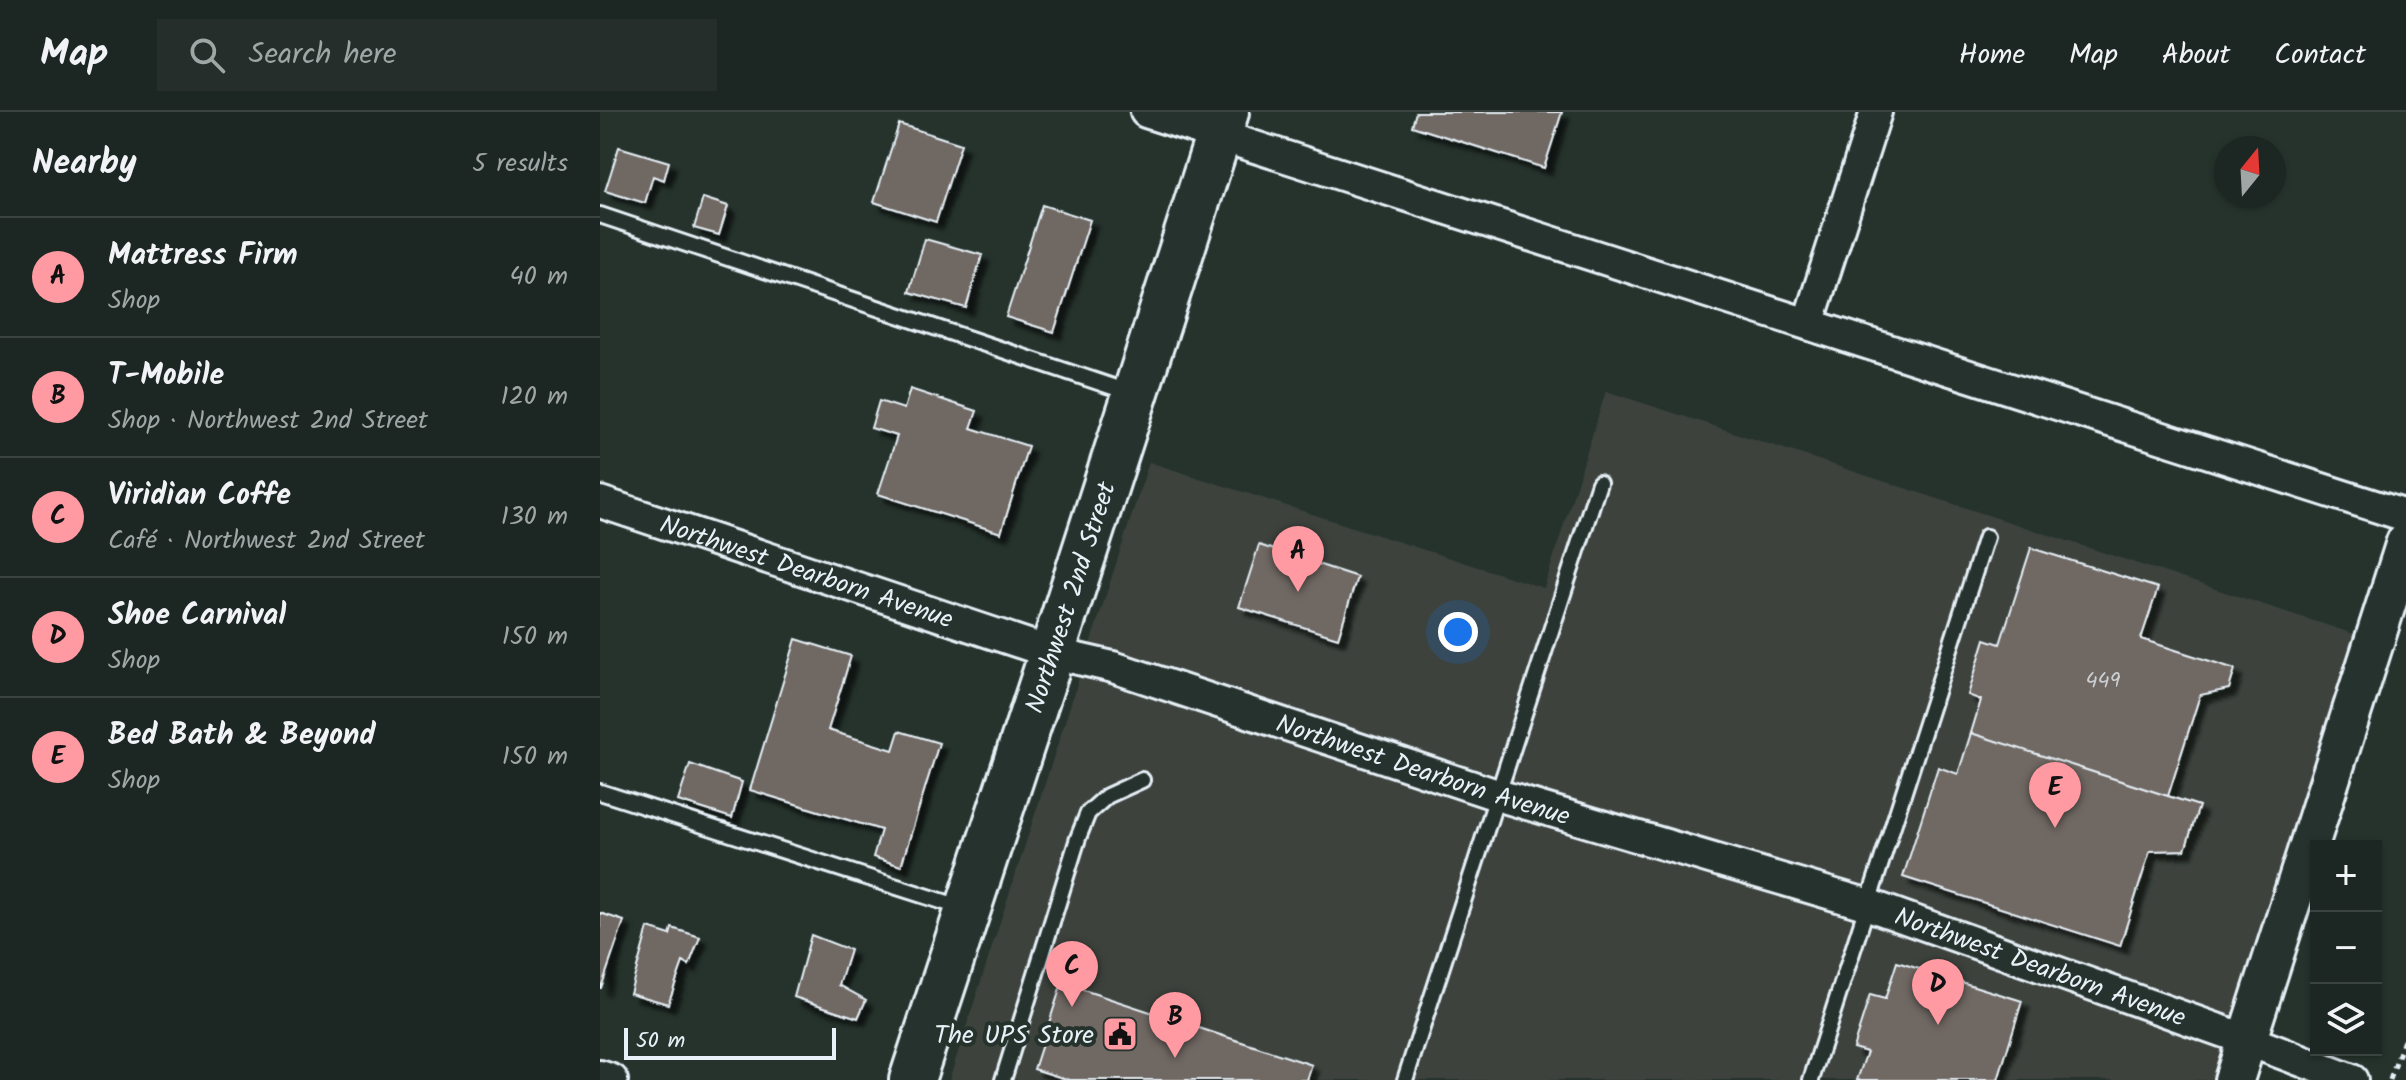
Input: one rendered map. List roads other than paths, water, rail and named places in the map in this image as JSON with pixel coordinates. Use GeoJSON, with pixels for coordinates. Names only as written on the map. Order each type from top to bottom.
{"type":"FeatureCollection","features":[{"type":"Feature","properties":{"kind":"main road","name":"Northwest 2nd Street"},"geometry":{"type":"LineString","coordinates":[[912,1080],[1222,124]]}},
{"type":"Feature","properties":{"kind":"street"},"geometry":{"type":"LineString","coordinates":[[1146,112],[1222,124],[1808,324],[2406,516]]}},
{"type":"Feature","properties":{"kind":"street"},"geometry":{"type":"LineString","coordinates":[[1808,324],[1876,112]]}},
{"type":"Feature","properties":{"kind":"street","name":"Northwest Dearborn Avenue"},"geometry":{"type":"LineString","coordinates":[[600,502],[1052,653],[1113,667],[1497,795],[1869,905],[2352,1080]]}},
{"type":"Feature","properties":{"kind":"street"},"geometry":{"type":"LineString","coordinates":[[2234,1080],[2406,542]]}},
{"type":"Feature","properties":{"kind":"street"},"geometry":{"type":"LineString","coordinates":[[600,1076],[612,1080]]}},
{"type":"Feature","properties":{"kind":"lane"},"geometry":{"type":"LineString","coordinates":[[600,215],[1136,395]]}},
{"type":"Feature","properties":{"kind":"lane"},"geometry":{"type":"LineString","coordinates":[[1388,1080],[1406,1076],[1599,483]]}},
{"type":"Feature","properties":{"kind":"lane"},"geometry":{"type":"LineString","coordinates":[[1811,1080],[1986,537]]}},
{"type":"Feature","properties":{"kind":"lane"},"geometry":{"type":"LineString","coordinates":[[1003,1080],[1088,813],[1107,796],[1142,780]]}},
{"type":"Feature","properties":{"kind":"lane"},"geometry":{"type":"LineString","coordinates":[[600,792],[968,909]]}},
{"type":"Feature","properties":{"kind":"place","name":"Mattress Firm"},"geometry":{"type":"Point","coordinates":[1298,592]}},
{"type":"Feature","properties":{"kind":"place","name":"Bed Bath & Beyond"},"geometry":{"type":"Point","coordinates":[2055,828]}},
{"type":"Feature","properties":{"kind":"place","name":"Viridian Coffe"},"geometry":{"type":"Point","coordinates":[1072,1007]}},
{"type":"Feature","properties":{"kind":"place","name":"Shoe Carnival"},"geometry":{"type":"Point","coordinates":[1938,1025]}},
{"type":"Feature","properties":{"kind":"place","name":"The UPS Store"},"geometry":{"type":"Point","coordinates":[1120,1034]}},
{"type":"Feature","properties":{"kind":"place","name":"T-Mobile"},"geometry":{"type":"Point","coordinates":[1175,1058]}}]}
